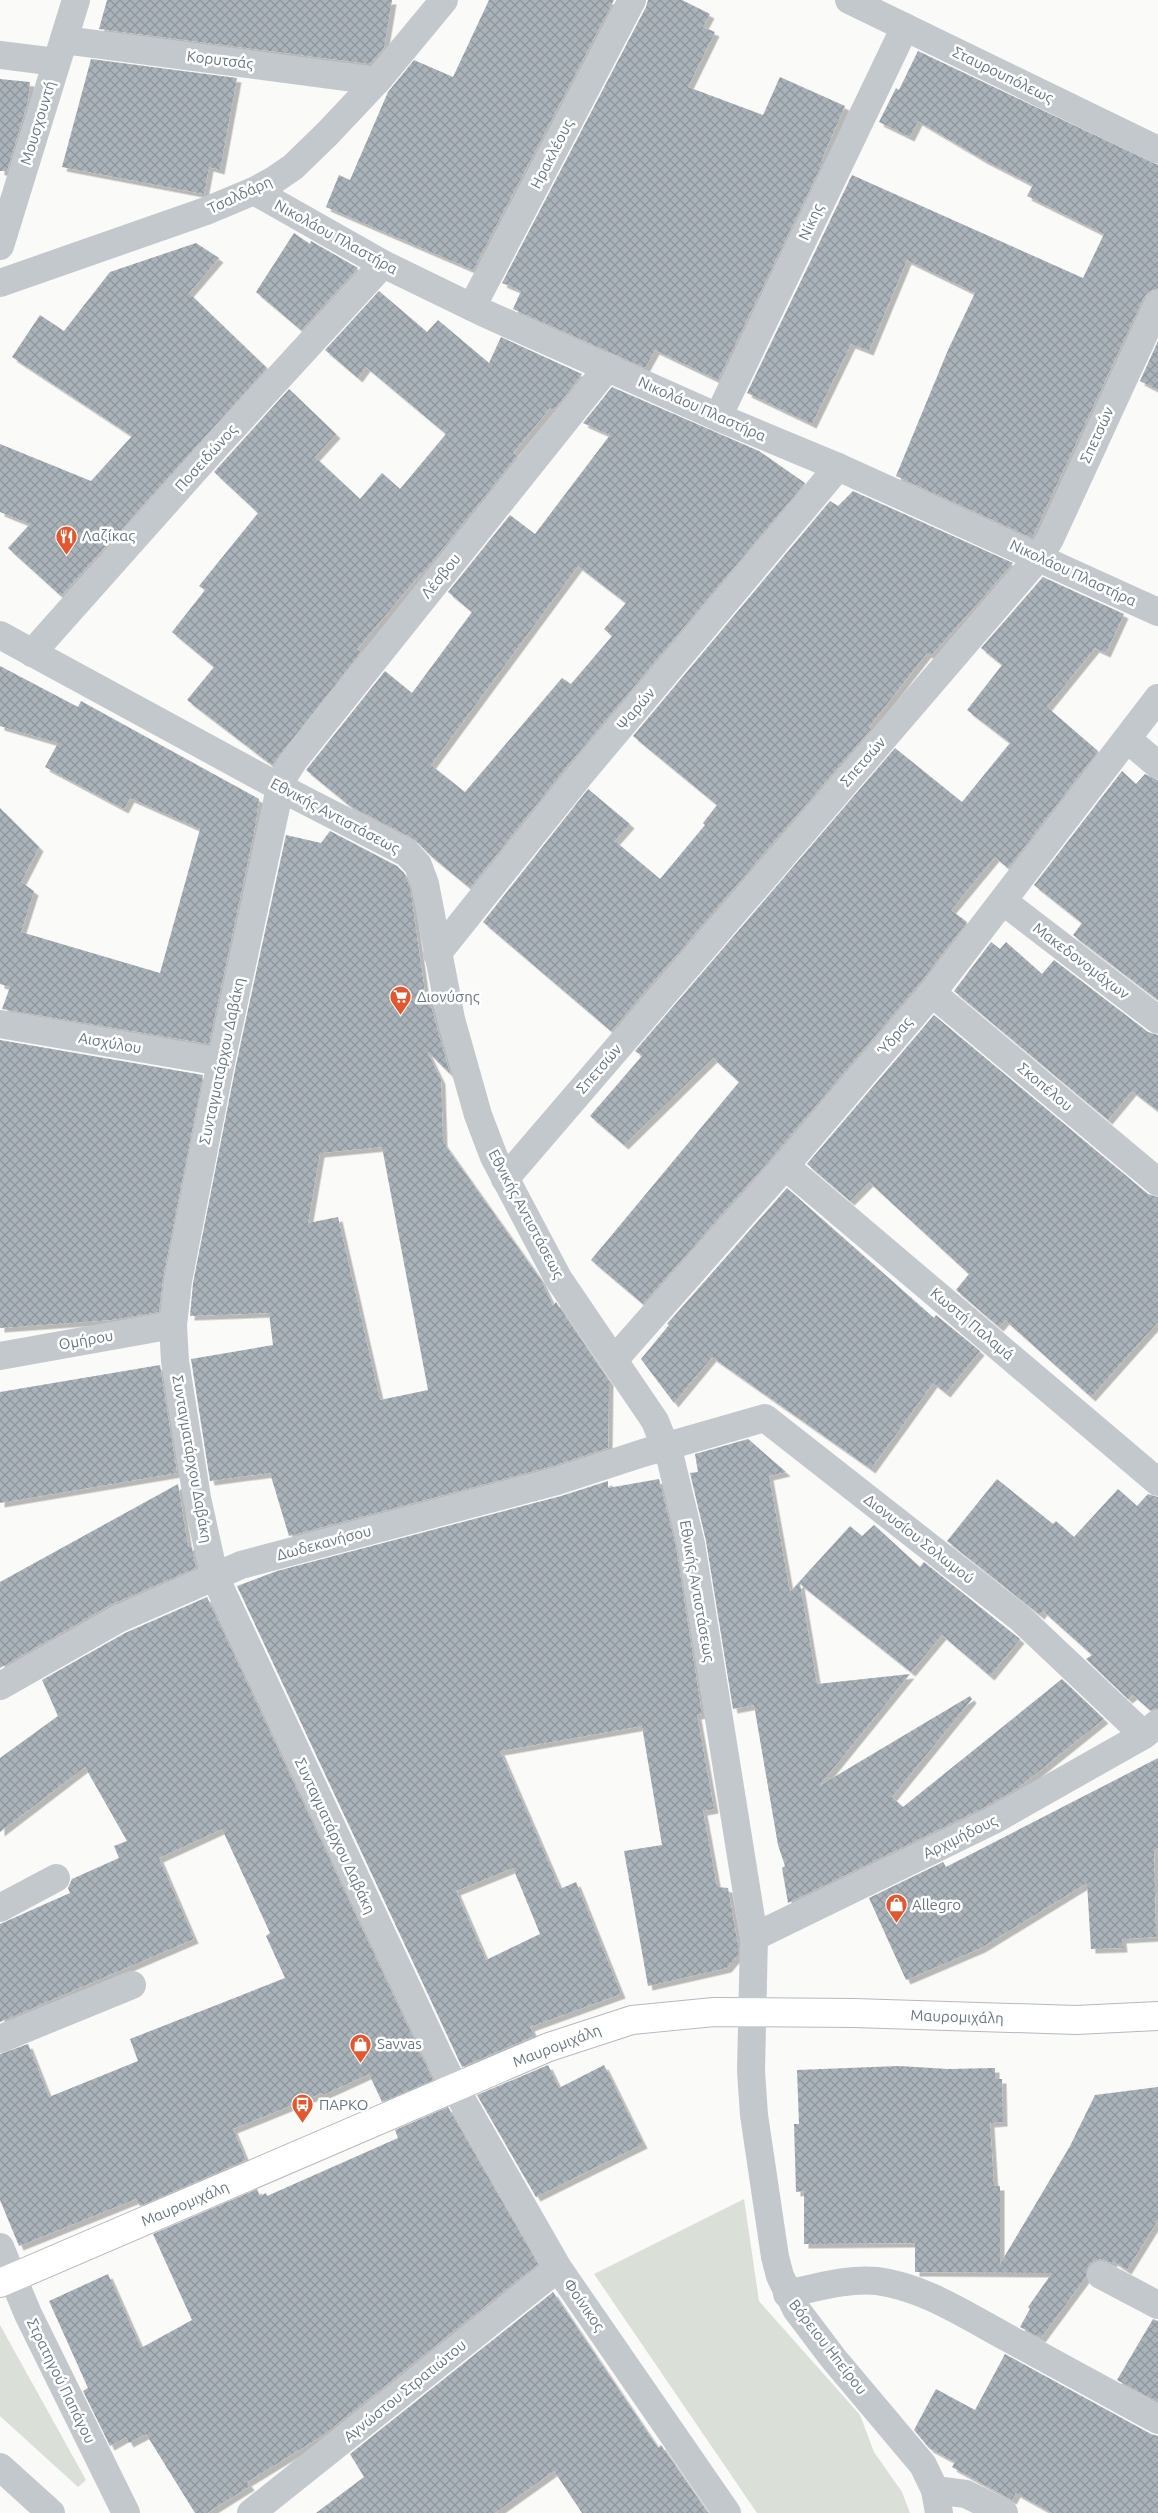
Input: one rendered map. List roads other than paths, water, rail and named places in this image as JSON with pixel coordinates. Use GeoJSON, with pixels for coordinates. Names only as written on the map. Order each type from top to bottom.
{"type":"FeatureCollection","features":[{"type":"Feature","properties":{"kind":"main road","name":"Μαυρομιχάλη"},"geometry":{"type":"LineString","coordinates":[[6,2281],[549,2047],[614,2024],[672,2014],[753,2012],[1076,2020],[1158,2016]]}},
{"type":"Feature","properties":{"kind":"street","name":"Μουσχουντή"},"geometry":{"type":"LineString","coordinates":[[0,246],[76,0]]}},
{"type":"Feature","properties":{"kind":"street","name":"Τσαλδάρη"},"geometry":{"type":"LineString","coordinates":[[0,283],[206,211],[254,191],[293,167],[377,81],[444,0]]}},
{"type":"Feature","properties":{"kind":"street","name":"Ηρακλέους"},"geometry":{"type":"LineString","coordinates":[[472,308],[632,0]]}},
{"type":"Feature","properties":{"kind":"street","name":"Σταυρουπόλεως"},"geometry":{"type":"LineString","coordinates":[[848,0],[1158,150]]}},
{"type":"Feature","properties":{"kind":"street","name":"Νίκης"},"geometry":{"type":"LineString","coordinates":[[718,418],[904,27]]}},
{"type":"Feature","properties":{"kind":"street","name":"Κορυτσάς"},"geometry":{"type":"LineString","coordinates":[[0,55],[60,51],[377,81]]}},
{"type":"Feature","properties":{"kind":"street","name":"Νικολάου Πλαστήρα"},"geometry":{"type":"LineString","coordinates":[[254,191],[383,264],[472,308],[608,367],[718,418],[838,467],[1158,612]]}},
{"type":"Feature","properties":{"kind":"street","name":"Ποσειδώνος"},"geometry":{"type":"LineString","coordinates":[[32,653],[217,445],[383,264]]}},
{"type":"Feature","properties":{"kind":"street","name":"Σπετσών"},"geometry":{"type":"LineString","coordinates":[[505,1179],[1039,557],[1050,538],[1158,304]]}},
{"type":"Feature","properties":{"kind":"street","name":"Λέσβου"},"geometry":{"type":"LineString","coordinates":[[280,787],[294,760],[608,367]]}},
{"type":"Feature","properties":{"kind":"street","name":"Ψαρών"},"geometry":{"type":"LineString","coordinates":[[436,954],[580,775],[838,467]]}},
{"type":"Feature","properties":{"kind":"street","name":"Εθνικής Αντιστάσεως"},"geometry":{"type":"LineString","coordinates":[[0,635],[280,787],[407,853],[418,865],[424,884],[436,954],[451,1019],[478,1115],[505,1179],[558,1278],[655,1421],[666,1446],[691,1544],[754,1937],[753,2012]]}},
{"type":"Feature","properties":{"kind":"street","name":"Ύδρας"},"geometry":{"type":"LineString","coordinates":[[614,1360],[785,1166],[932,993],[1004,902],[1158,698]]}},
{"type":"Feature","properties":{"kind":"street"},"geometry":{"type":"LineString","coordinates":[[1126,739],[1158,765]]}},
{"type":"Feature","properties":{"kind":"street","name":"Συνταγματάρχου Δαβάκη"},"geometry":{"type":"LineString","coordinates":[[280,787],[221,1062],[178,1281],[173,1325],[175,1361],[184,1424],[214,1576],[455,2088]]}},
{"type":"Feature","properties":{"kind":"street","name":"Μακεδονομάχων"},"geometry":{"type":"LineString","coordinates":[[1004,902],[1158,1020]]}},
{"type":"Feature","properties":{"kind":"street","name":"Σκοπέλου"},"geometry":{"type":"LineString","coordinates":[[932,993],[1158,1182]]}},
{"type":"Feature","properties":{"kind":"street","name":"Αισχύλου"},"geometry":{"type":"LineString","coordinates":[[0,1024],[221,1062]]}},
{"type":"Feature","properties":{"kind":"street","name":"Κωστή Παλαμά"},"geometry":{"type":"LineString","coordinates":[[785,1166],[1158,1482]]}},
{"type":"Feature","properties":{"kind":"street","name":"Ομήρου"},"geometry":{"type":"LineString","coordinates":[[0,1356],[173,1325]]}},
{"type":"Feature","properties":{"kind":"street","name":"Διονυσίου Σολωμού"},"geometry":{"type":"LineString","coordinates":[[666,1446],[764,1418],[1020,1618],[1151,1729]]}},
{"type":"Feature","properties":{"kind":"street","name":"Δωδεκανήσου"},"geometry":{"type":"LineString","coordinates":[[0,1686],[38,1662],[118,1619],[241,1565],[557,1481],[666,1446]]}},
{"type":"Feature","properties":{"kind":"street","name":"Αρχιμήδους"},"geometry":{"type":"LineString","coordinates":[[754,1937],[992,1821],[1151,1729]]}},
{"type":"Feature","properties":{"kind":"street"},"geometry":{"type":"LineString","coordinates":[[0,1908],[56,1878]]}},
{"type":"Feature","properties":{"kind":"street"},"geometry":{"type":"LineString","coordinates":[[0,2039],[132,1985]]}},
{"type":"Feature","properties":{"kind":"street","name":"Βόρειου Ηπείρου"},"geometry":{"type":"LineString","coordinates":[[753,2012],[751,2071],[754,2115],[770,2233],[780,2276],[787,2294],[833,2358],[915,2454],[930,2476],[937,2502]]}},
{"type":"Feature","properties":{"kind":"street","name":"Φοίνικος"},"geometry":{"type":"LineString","coordinates":[[455,2088],[558,2268],[727,2513]]}},
{"type":"Feature","properties":{"kind":"street","name":"Στρατηγού Παπάγου"},"geometry":{"type":"LineString","coordinates":[[0,2247],[6,2281],[126,2513]]}},
{"type":"Feature","properties":{"kind":"street","name":"Αγνώστου Στρατιώτου"},"geometry":{"type":"LineString","coordinates":[[251,2513],[558,2268]]}},
{"type":"Feature","properties":{"kind":"street"},"geometry":{"type":"LineString","coordinates":[[1101,2275],[1158,2305]]}},
{"type":"Feature","properties":{"kind":"street"},"geometry":{"type":"LineString","coordinates":[[787,2294],[830,2284],[861,2280],[888,2283],[911,2289],[992,2329],[1158,2420]]}},
{"type":"Feature","properties":{"kind":"street"},"geometry":{"type":"LineString","coordinates":[[0,2467],[51,2513]]}},
{"type":"Feature","properties":{"kind":"street"},"geometry":{"type":"LineString","coordinates":[[937,2502],[966,2494],[1004,2513]]}},
{"type":"Feature","properties":{"kind":"place","name":"Λαζίκας"},"geometry":{"type":"Point","coordinates":[66,555]}},
{"type":"Feature","properties":{"kind":"place","name":"Διονύσης"},"geometry":{"type":"Point","coordinates":[401,1016]}},
{"type":"Feature","properties":{"kind":"place","name":"Allegro"},"geometry":{"type":"Point","coordinates":[896,1924]}},
{"type":"Feature","properties":{"kind":"place","name":"Savvas"},"geometry":{"type":"Point","coordinates":[361,2063]}},
{"type":"Feature","properties":{"kind":"place","name":"ΠΑΡΚΟ"},"geometry":{"type":"Point","coordinates":[303,2124]}}]}
